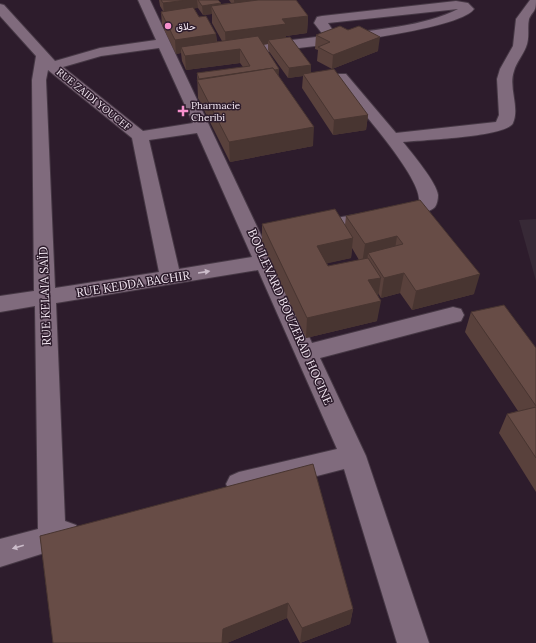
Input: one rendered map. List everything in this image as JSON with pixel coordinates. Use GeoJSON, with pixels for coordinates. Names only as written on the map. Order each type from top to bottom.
{"type":"FeatureCollection","features":[{"type":"Feature","properties":{"kind":"street","name":"BOULEVARD BOUZERAD HOCINE"},"geometry":{"type":"LineString","coordinates":[[144,0],[174,53],[202,127],[261,235],[265,262],[353,456],[413,643]]}},
{"type":"Feature","properties":{"kind":"street"},"geometry":{"type":"LineString","coordinates":[[392,138],[480,130],[501,126],[505,122],[507,115],[504,79],[520,46],[523,19],[536,1]]}},
{"type":"Feature","properties":{"kind":"street"},"geometry":{"type":"LineString","coordinates":[[225,53],[420,26],[461,14],[468,9],[464,6],[456,5],[322,20],[321,23],[332,38]]}},
{"type":"Feature","properties":{"kind":"street","name":"RUE ZAIDI YOUCEF"},"geometry":{"type":"LineString","coordinates":[[0,8],[48,60],[140,136],[144,149],[170,278]]}},
{"type":"Feature","properties":{"kind":"street"},"geometry":{"type":"LineString","coordinates":[[48,60],[100,52],[174,53]]}},
{"type":"Feature","properties":{"kind":"street","name":"RUE KELAIA SAÏD"},"geometry":{"type":"LineString","coordinates":[[48,60],[39,80],[52,538]]}},
{"type":"Feature","properties":{"kind":"street"},"geometry":{"type":"LineString","coordinates":[[300,229],[410,211],[422,207],[428,203],[429,194],[416,170],[392,138],[341,77]]}},
{"type":"Feature","properties":{"kind":"street"},"geometry":{"type":"LineString","coordinates":[[140,136],[202,127]]}},
{"type":"Feature","properties":{"kind":"street","name":"RUE KEDDA BACHIR"},"geometry":{"type":"LineString","coordinates":[[0,304],[265,262]]}},
{"type":"Feature","properties":{"kind":"street"},"geometry":{"type":"LineString","coordinates":[[306,353],[453,315]]}},
{"type":"Feature","properties":{"kind":"street"},"geometry":{"type":"LineString","coordinates":[[213,492],[275,474],[353,456]]}},
{"type":"Feature","properties":{"kind":"street"},"geometry":{"type":"LineString","coordinates":[[0,552],[90,527]]}},
{"type":"Feature","properties":{"kind":"shaded area"},"geometry":{"type":"Polygon","coordinates":[[[536,219],[536,281],[519,220],[536,219]]]}},
{"type":"Feature","properties":{"kind":"building"},"geometry":{"type":"Polygon","coordinates":[[[161,0],[187,0],[163,3],[161,0]]]}},
{"type":"Feature","properties":{"kind":"building"},"geometry":{"type":"Polygon","coordinates":[[[198,0],[218,0],[221,3],[202,6],[198,0]]]}},
{"type":"Feature","properties":{"kind":"building"},"geometry":{"type":"Polygon","coordinates":[[[258,0],[296,0],[308,16],[282,19],[286,24],[225,32],[211,6],[258,0]]]}},
{"type":"Feature","properties":{"kind":"building"},"geometry":{"type":"Polygon","coordinates":[[[193,7],[199,17],[206,16],[216,34],[175,40],[161,12],[193,7]]]}},
{"type":"Feature","properties":{"kind":"building"},"geometry":{"type":"Polygon","coordinates":[[[340,26],[348,30],[359,26],[380,37],[333,55],[318,47],[330,42],[316,35],[340,26]]]}},
{"type":"Feature","properties":{"kind":"building"},"geometry":{"type":"Polygon","coordinates":[[[258,36],[279,69],[275,70],[273,68],[199,79],[197,73],[250,66],[240,49],[185,56],[181,47],[258,36]]]}},
{"type":"Feature","properties":{"kind":"building"},"geometry":{"type":"Polygon","coordinates":[[[290,37],[311,65],[289,68],[268,40],[290,37]]]}},
{"type":"Feature","properties":{"kind":"building"},"geometry":{"type":"Polygon","coordinates":[[[273,68],[314,127],[229,142],[197,80],[273,68]]]}},
{"type":"Feature","properties":{"kind":"building"},"geometry":{"type":"Polygon","coordinates":[[[334,69],[368,115],[334,120],[303,74],[334,69]]]}},
{"type":"Feature","properties":{"kind":"building"},"geometry":{"type":"Polygon","coordinates":[[[420,200],[480,274],[416,291],[404,273],[384,278],[368,253],[403,244],[397,236],[365,244],[346,216],[420,200]]]}},
{"type":"Feature","properties":{"kind":"building"},"geometry":{"type":"Polygon","coordinates":[[[335,209],[353,238],[317,246],[328,266],[368,258],[381,278],[368,280],[381,301],[307,318],[262,224],[335,209]]]}},
{"type":"Feature","properties":{"kind":"building"},"geometry":{"type":"Polygon","coordinates":[[[504,305],[536,348],[536,406],[471,312],[504,305]]]}},
{"type":"Feature","properties":{"kind":"building"},"geometry":{"type":"Polygon","coordinates":[[[536,407],[536,458],[507,414],[536,407]]]}},
{"type":"Feature","properties":{"kind":"building"},"geometry":{"type":"Polygon","coordinates":[[[313,464],[353,609],[302,628],[288,603],[223,629],[222,643],[53,643],[40,536],[313,464]]]}},
{"type":"Feature","properties":{"kind":"place","name":"حلاق"},"geometry":{"type":"Point","coordinates":[168,26]}},
{"type":"Feature","properties":{"kind":"place","name":"Pharmacie Cheribi"},"geometry":{"type":"Point","coordinates":[183,111]}}]}
